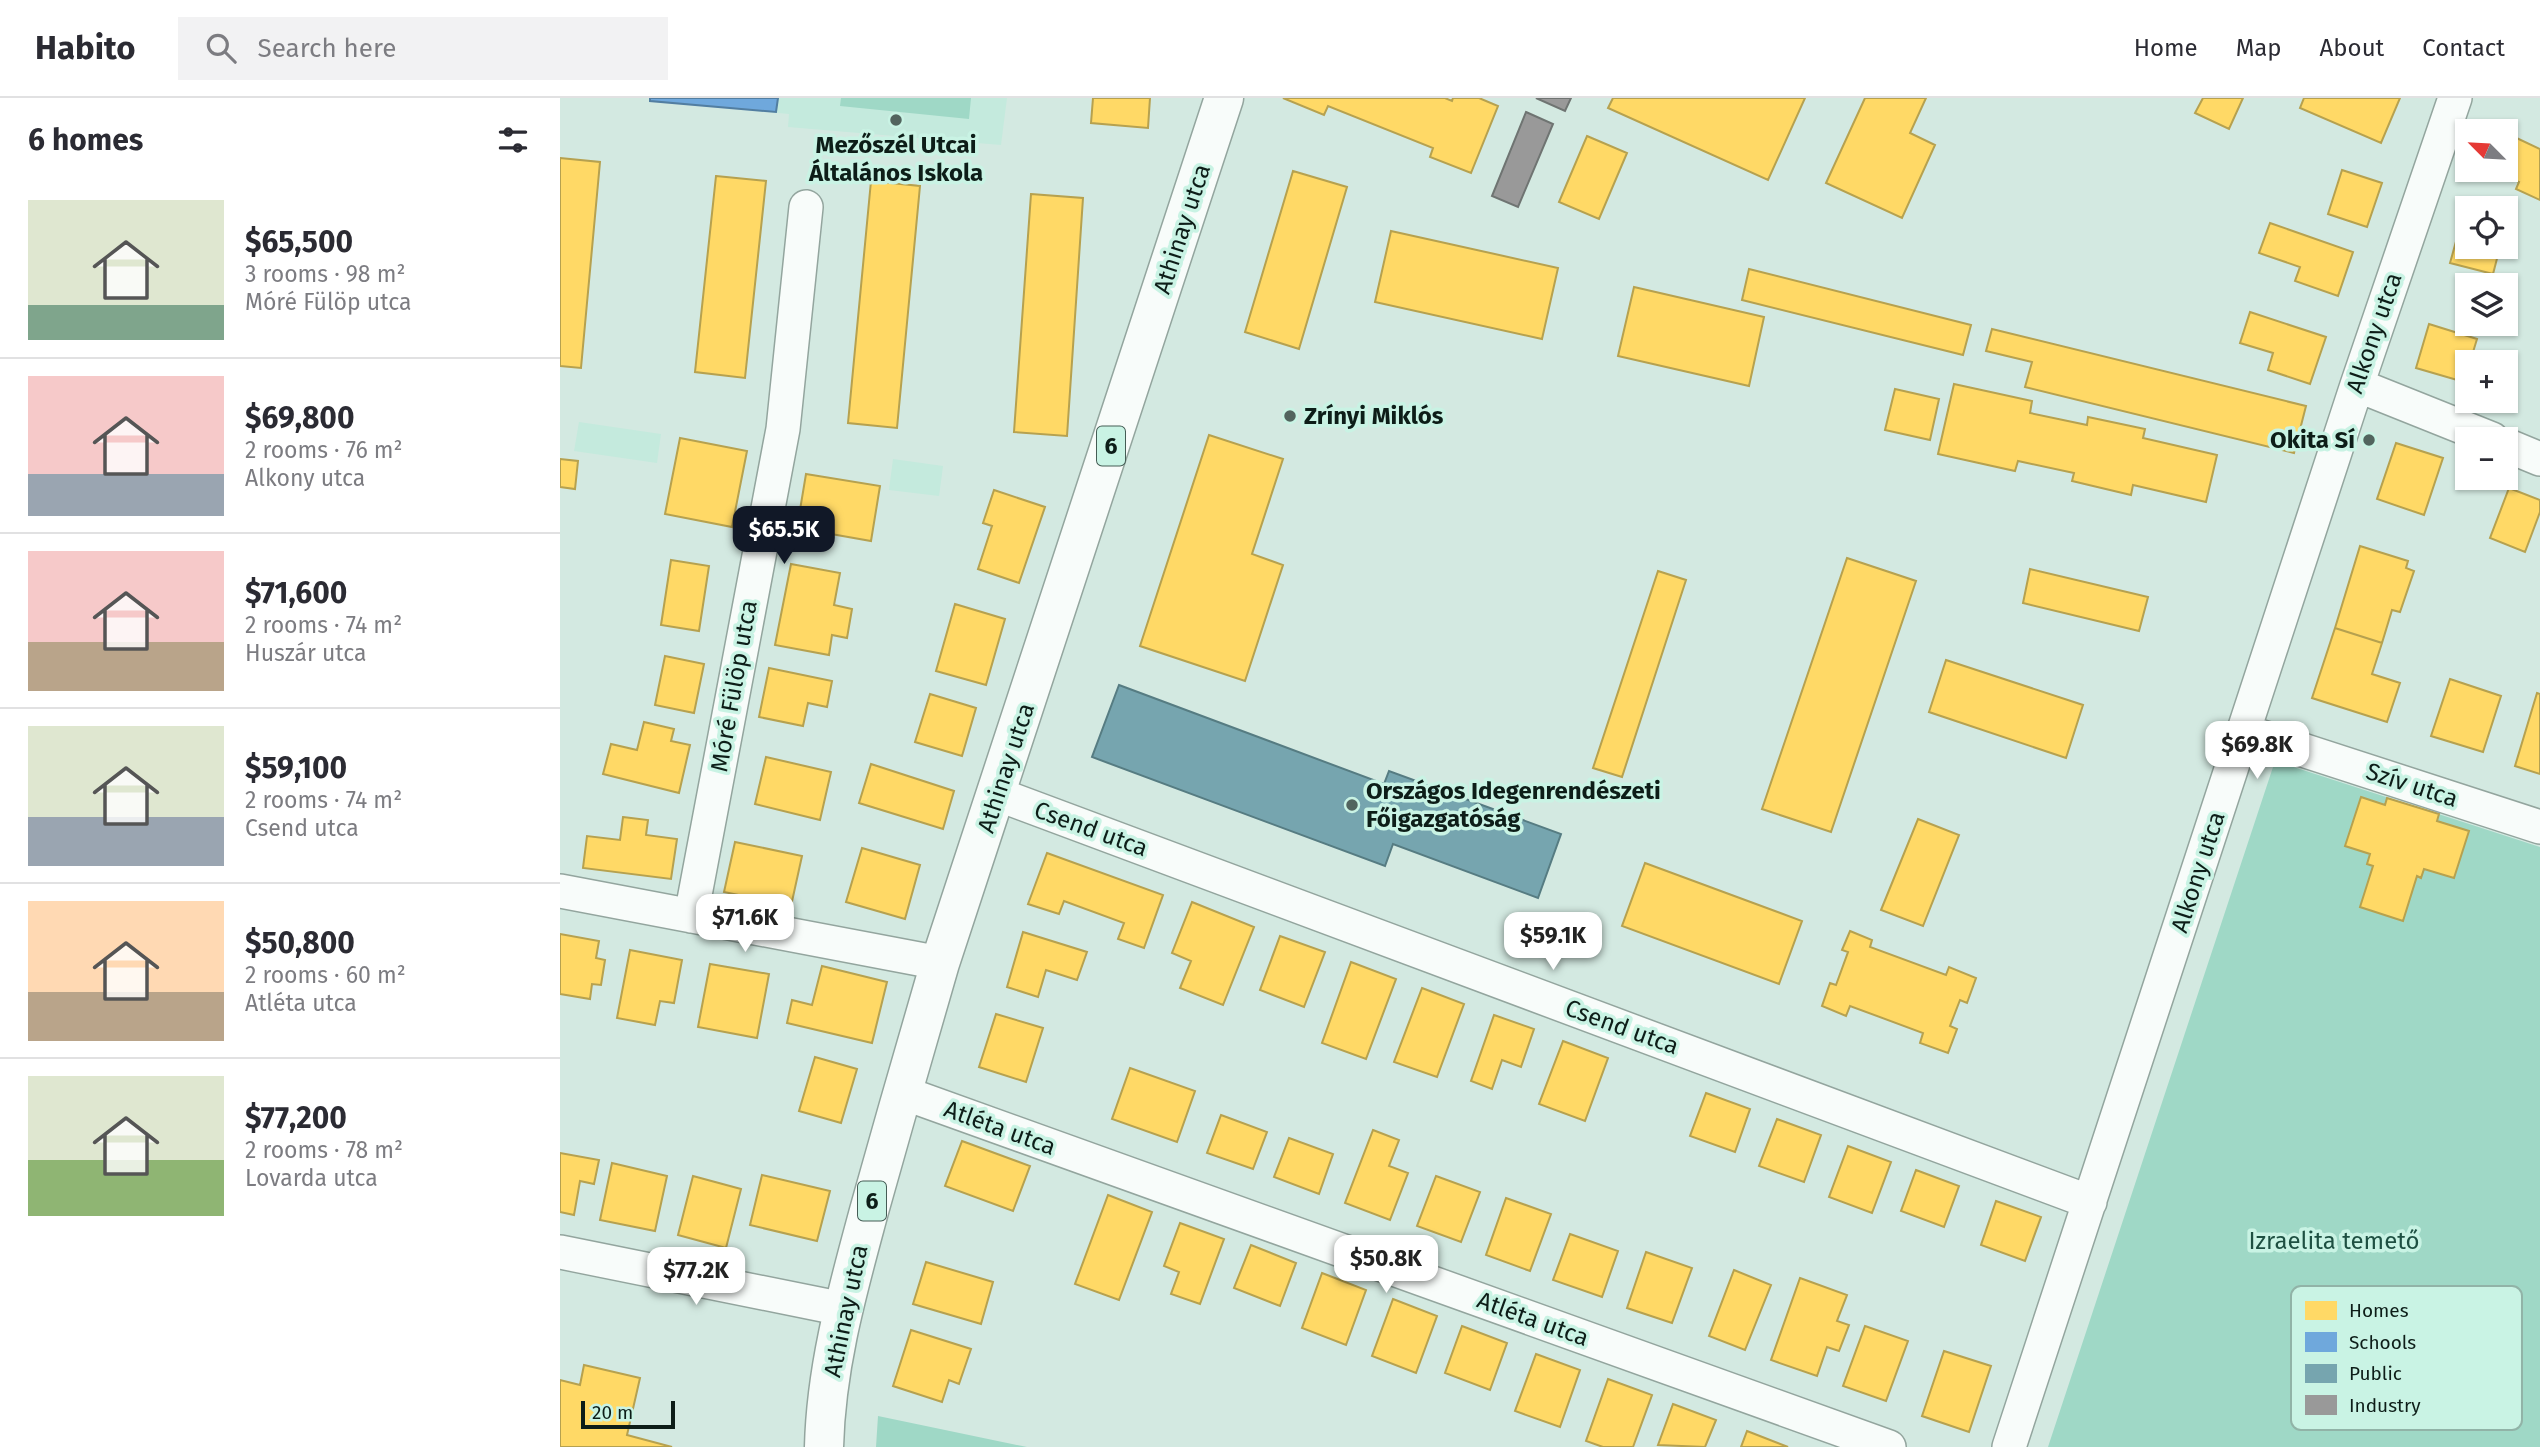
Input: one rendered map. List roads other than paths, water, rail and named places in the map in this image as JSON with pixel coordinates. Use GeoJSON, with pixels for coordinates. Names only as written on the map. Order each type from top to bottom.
{"type":"FeatureCollection","features":[{"type":"Feature","properties":{"kind":"main road","name":"Athinay utca"},"geometry":{"type":"LineString","coordinates":[[824,1447],[831,1364],[901,1092],[940,964],[1224,98]]}},
{"type":"Feature","properties":{"kind":"street","name":"Alkony utca"},"geometry":{"type":"LineString","coordinates":[[2009,1447],[2357,384],[2455,98]]}},
{"type":"Feature","properties":{"kind":"street","name":"Móré Fülöp utca"},"geometry":{"type":"LineString","coordinates":[[691,916],[783,429],[806,206]]}},
{"type":"Feature","properties":{"kind":"street"},"geometry":{"type":"LineString","coordinates":[[2357,384],[2463,427]]}},
{"type":"Feature","properties":{"kind":"street"},"geometry":{"type":"LineString","coordinates":[[2518,450],[2540,459]]}},
{"type":"Feature","properties":{"kind":"street","name":"Szív utca"},"geometry":{"type":"LineString","coordinates":[[2244,731],[2540,827]]}},
{"type":"Feature","properties":{"kind":"street","name":"Csend utca"},"geometry":{"type":"LineString","coordinates":[[997,794],[2090,1202]]}},
{"type":"Feature","properties":{"kind":"street"},"geometry":{"type":"LineString","coordinates":[[560,891],[940,964]]}},
{"type":"Feature","properties":{"kind":"street","name":"Atléta utca"},"geometry":{"type":"LineString","coordinates":[[901,1092],[1889,1447]]}},
{"type":"Feature","properties":{"kind":"street"},"geometry":{"type":"LineString","coordinates":[[560,1252],[843,1309]]}},
{"type":"Feature","properties":{"kind":"place","name":"Mezőszél Utcai Általános Iskola"},"geometry":{"type":"Point","coordinates":[896,120]}},
{"type":"Feature","properties":{"kind":"place","name":"Zrínyi Miklós"},"geometry":{"type":"Point","coordinates":[1290,416]}},
{"type":"Feature","properties":{"kind":"place","name":"Okita Sí"},"geometry":{"type":"Point","coordinates":[2369,440]}},
{"type":"Feature","properties":{"kind":"place","name":"Országos Idegenrendészeti Főigazgatóság"},"geometry":{"type":"Point","coordinates":[1352,805]}},
{"type":"Feature","properties":{"kind":"park label","name":"Izraelita temető"},"geometry":{"type":"Point","coordinates":[2334,1241]}}]}
